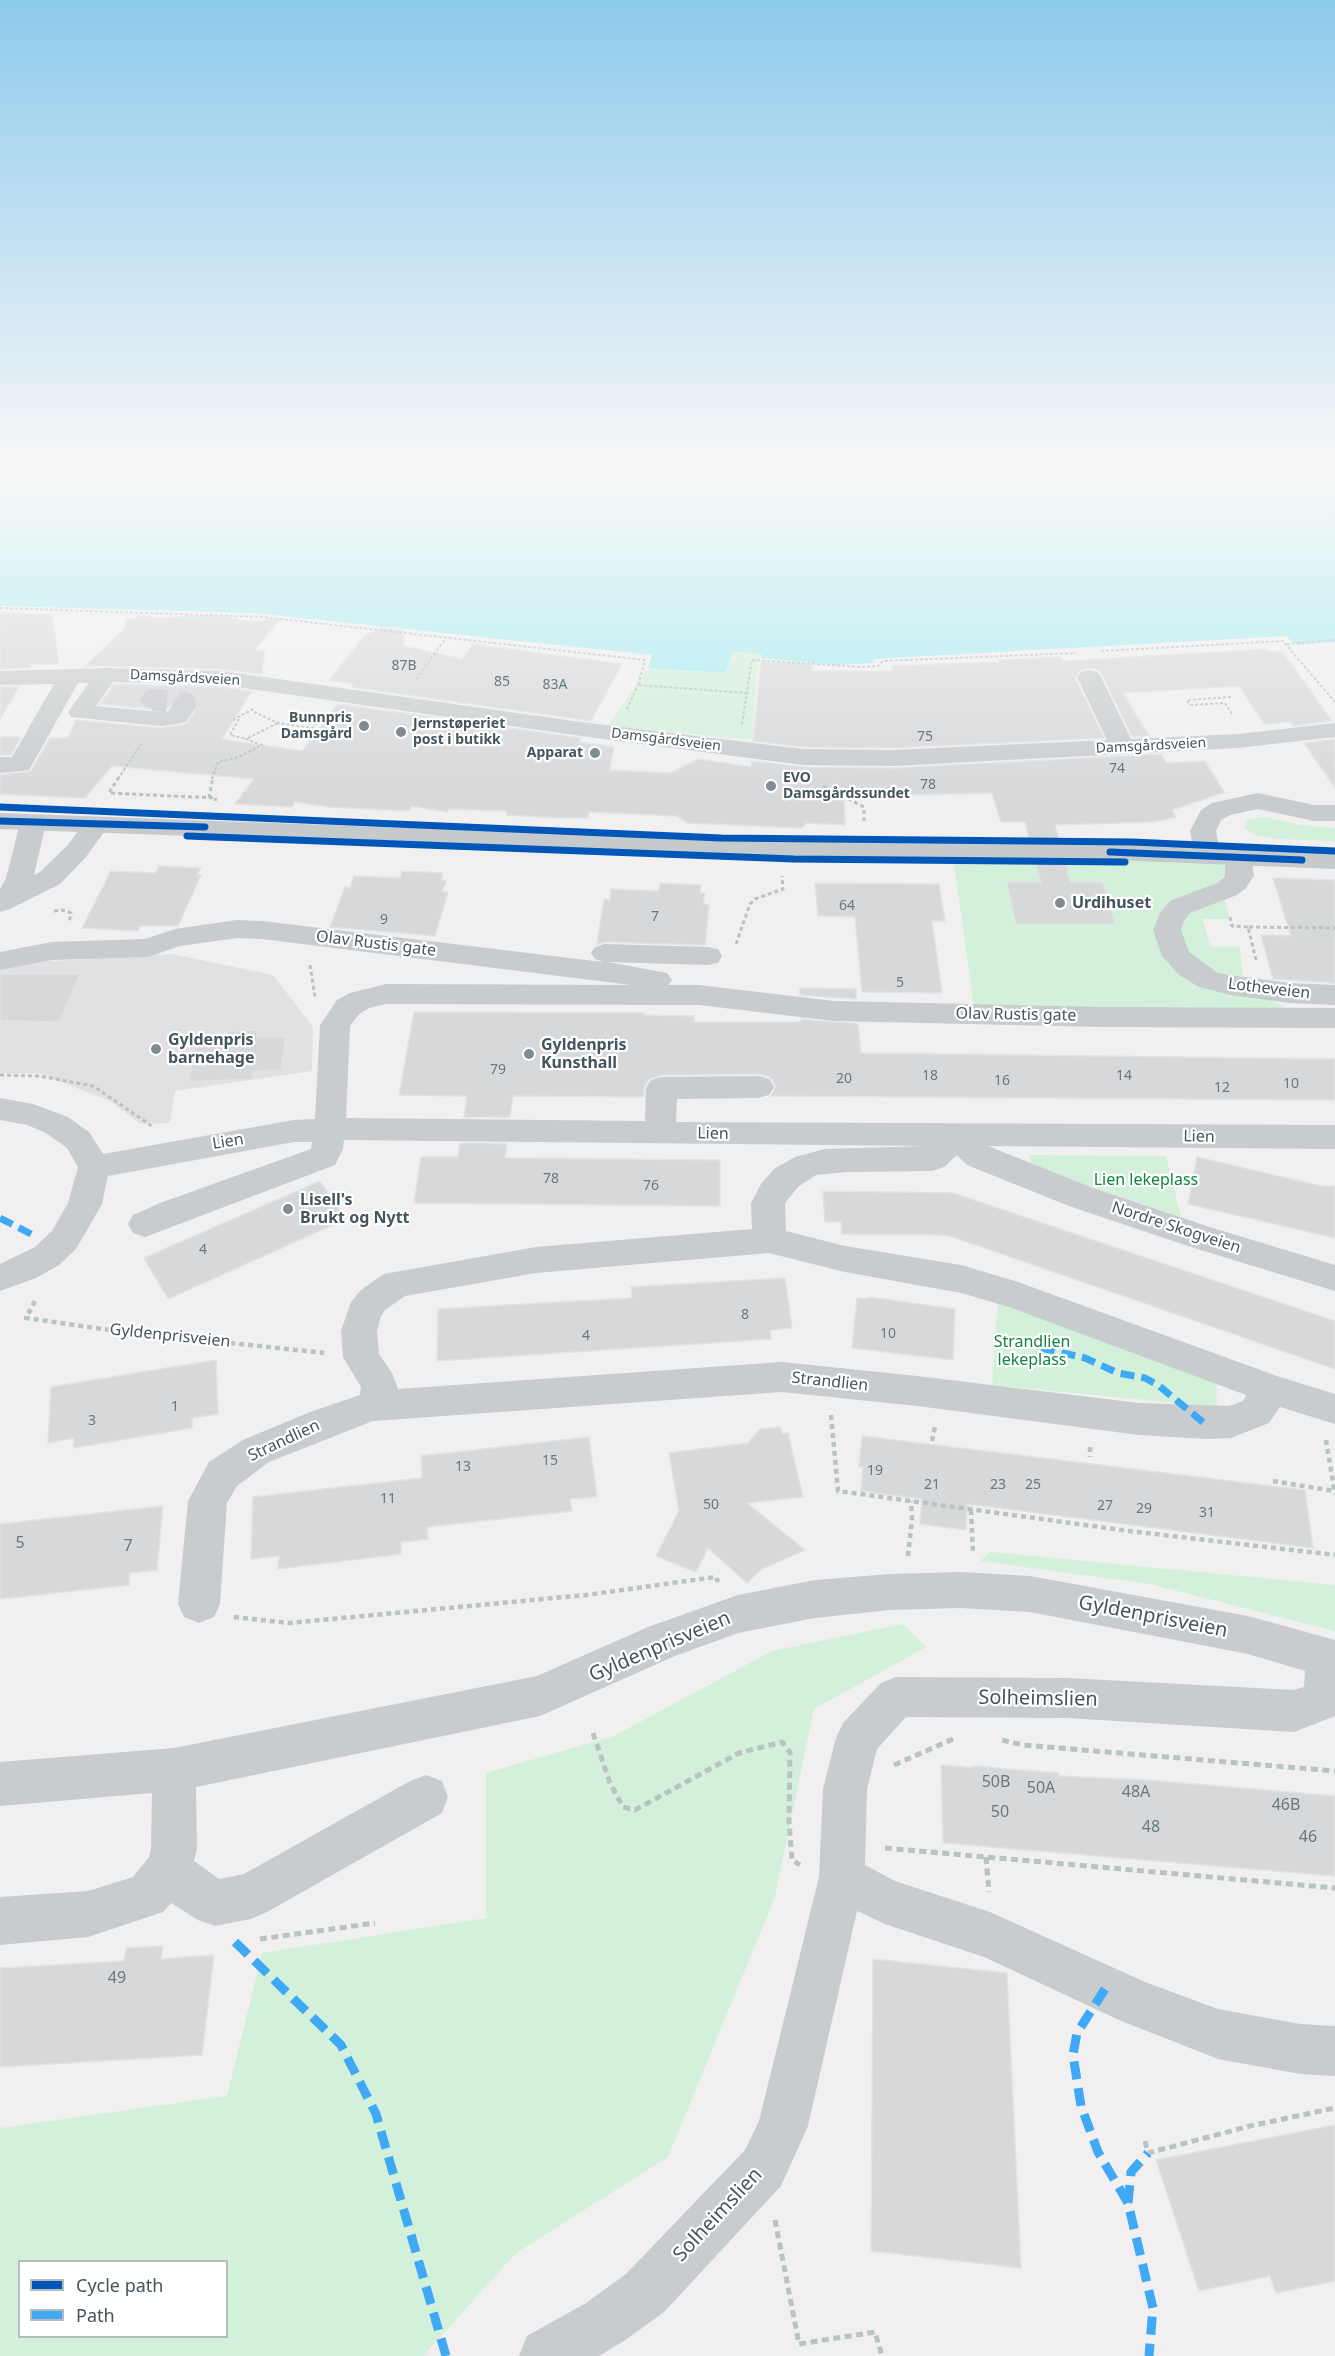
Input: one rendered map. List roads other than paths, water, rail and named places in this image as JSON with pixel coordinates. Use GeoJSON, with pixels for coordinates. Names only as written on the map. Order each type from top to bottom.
{"type":"FeatureCollection","features":[{"type":"Feature","properties":{"kind":"main road"},"geometry":{"type":"LineString","coordinates":[[0,821],[737,848],[1112,852],[1335,861]]}},
{"type":"Feature","properties":{"kind":"street","name":"Damsgårdsveien"},"geometry":{"type":"LineString","coordinates":[[0,678],[106,675],[222,678],[581,729],[803,757],[893,758],[1123,747],[1238,741],[1335,730]]}},
{"type":"Feature","properties":{"kind":"street"},"geometry":{"type":"LineString","coordinates":[[106,675],[80,712],[108,718],[145,721],[177,717],[181,710]]}},
{"type":"Feature","properties":{"kind":"street"},"geometry":{"type":"LineString","coordinates":[[0,765],[20,765],[70,676]]}},
{"type":"Feature","properties":{"kind":"street"},"geometry":{"type":"LineString","coordinates":[[1089,677],[1123,747]]}},
{"type":"Feature","properties":{"kind":"street"},"geometry":{"type":"LineString","coordinates":[[1208,856],[1203,831],[1210,816],[1221,809],[1258,801],[1314,813],[1335,813]]}},
{"type":"Feature","properties":{"kind":"street"},"geometry":{"type":"LineString","coordinates":[[4,901],[16,887],[20,878],[33,823]]}},
{"type":"Feature","properties":{"kind":"street"},"geometry":{"type":"LineString","coordinates":[[4,901],[50,878],[77,851],[96,825]]}},
{"type":"Feature","properties":{"kind":"street","name":"Lotheveien"},"geometry":{"type":"LineString","coordinates":[[1238,857],[1240,876],[1235,883],[1227,889],[1180,907],[1170,919],[1167,930],[1176,956],[1189,968],[1209,980],[1263,990],[1335,995]]}},
{"type":"Feature","properties":{"kind":"street","name":"Olav Rustis gate"},"geometry":{"type":"LineString","coordinates":[[0,962],[52,951],[148,948],[175,938],[237,929],[262,930],[641,976],[688,989],[699,995]]}},
{"type":"Feature","properties":{"kind":"street"},"geometry":{"type":"LineString","coordinates":[[471,955],[543,951],[708,956]]}},
{"type":"Feature","properties":{"kind":"street","name":"Olav Rustis gate"},"geometry":{"type":"LineString","coordinates":[[330,1129],[335,1025],[348,1007],[360,1000],[386,994],[699,995],[834,1011],[1080,1017],[1335,1018]]}},
{"type":"Feature","properties":{"kind":"street"},"geometry":{"type":"LineString","coordinates":[[660,1133],[662,1088],[758,1087]]}},
{"type":"Feature","properties":{"kind":"street"},"geometry":{"type":"LineString","coordinates":[[0,1109],[33,1115],[57,1125],[78,1140],[94,1167],[85,1204],[64,1240],[47,1256],[32,1265],[0,1278]]}},
{"type":"Feature","properties":{"kind":"street"},"geometry":{"type":"LineString","coordinates":[[145,1224],[323,1157],[327,1149],[330,1129]]}},
{"type":"Feature","properties":{"kind":"street","name":"Lien"},"geometry":{"type":"LineString","coordinates":[[94,1167],[282,1133],[330,1129],[958,1136],[1335,1137]]}},
{"type":"Feature","properties":{"kind":"street"},"geometry":{"type":"LineString","coordinates":[[769,1240],[768,1203],[773,1193],[786,1178],[807,1165],[825,1161],[932,1159],[958,1136]]}},
{"type":"Feature","properties":{"kind":"street","name":"Nordre Skogveien"},"geometry":{"type":"LineString","coordinates":[[958,1136],[979,1157],[1071,1193],[1206,1239],[1335,1278]]}},
{"type":"Feature","properties":{"kind":"street"},"geometry":{"type":"LineString","coordinates":[[373,1406],[380,1392],[379,1384],[361,1357],[359,1331],[364,1312],[373,1300],[396,1284],[455,1272],[536,1260],[769,1240],[845,1259],[876,1263],[984,1286],[1165,1349],[1271,1389],[1335,1409]]}},
{"type":"Feature","properties":{"kind":"street","name":"Strandlien"},"geometry":{"type":"LineString","coordinates":[[199,1604],[208,1501],[223,1474],[256,1450],[373,1406],[782,1377],[1139,1419],[1207,1423],[1231,1422],[1256,1412],[1271,1389]]}},
{"type":"Feature","properties":{"kind":"street","name":"Gyldenprisveien"},"geometry":{"type":"LineString","coordinates":[[0,1784],[174,1770],[540,1696],[663,1641],[738,1614],[815,1599],[890,1592],[960,1590],[1030,1594],[1248,1635],[1331,1659]]}},
{"type":"Feature","properties":{"kind":"street","name":"Solheimslien"},"geometry":{"type":"LineString","coordinates":[[547,2356],[605,2322],[645,2293],[763,2168],[783,2126],[863,1852],[845,1789],[858,1738],[896,1697],[1067,1698],[1294,1711],[1312,1706],[1325,1698],[1331,1659]]}},
{"type":"Feature","properties":{"kind":"street"},"geometry":{"type":"LineString","coordinates":[[0,1921],[88,1914],[147,1896],[169,1869],[174,1849],[174,1770]]}},
{"type":"Feature","properties":{"kind":"street"},"geometry":{"type":"LineString","coordinates":[[169,1869],[184,1884],[215,1903],[251,1896],[426,1797]]}},
{"type":"Feature","properties":{"kind":"street"},"geometry":{"type":"LineString","coordinates":[[863,1852],[885,1901],[990,1936],[1136,2003],[1218,2034],[1300,2049],[1335,2051]]}},
{"type":"Feature","properties":{"kind":"water"},"geometry":{"type":"Polygon","coordinates":[[[0,581],[1335,581],[1335,642],[1298,645],[1285,636],[873,659],[874,663],[836,665],[762,658],[762,654],[733,652],[725,673],[648,668],[652,655],[254,613],[0,606],[0,581]]]}},
{"type":"Feature","properties":{"kind":"tunnel"},"geometry":{"type":"LineString","coordinates":[[149,707],[153,700],[185,703],[181,710]]}},
{"type":"Feature","properties":{"kind":"place","name":"Bunnpris Damsgård"},"geometry":{"type":"Point","coordinates":[364,726]}},
{"type":"Feature","properties":{"kind":"place","name":"Jernstøperiet post i butikk"},"geometry":{"type":"Point","coordinates":[401,732]}},
{"type":"Feature","properties":{"kind":"place","name":"Apparat"},"geometry":{"type":"Point","coordinates":[595,753]}},
{"type":"Feature","properties":{"kind":"place","name":"EVO Damsgårdssundet"},"geometry":{"type":"Point","coordinates":[771,786]}},
{"type":"Feature","properties":{"kind":"place","name":"Urdihuset"},"geometry":{"type":"Point","coordinates":[1060,903]}},
{"type":"Feature","properties":{"kind":"place","name":"Gyldenpris barnehage"},"geometry":{"type":"Point","coordinates":[156,1049]}},
{"type":"Feature","properties":{"kind":"place","name":"Gyldenpris Kunsthall"},"geometry":{"type":"Point","coordinates":[529,1054]}},
{"type":"Feature","properties":{"kind":"place","name":"Lisell's Brukt og Nytt"},"geometry":{"type":"Point","coordinates":[288,1209]}},
{"type":"Feature","properties":{"kind":"park label","name":"Lien lekeplass"},"geometry":{"type":"Point","coordinates":[1146,1180]}},
{"type":"Feature","properties":{"kind":"park label","name":"Strandlien lekeplass"},"geometry":{"type":"Point","coordinates":[1032,1351]}}]}
